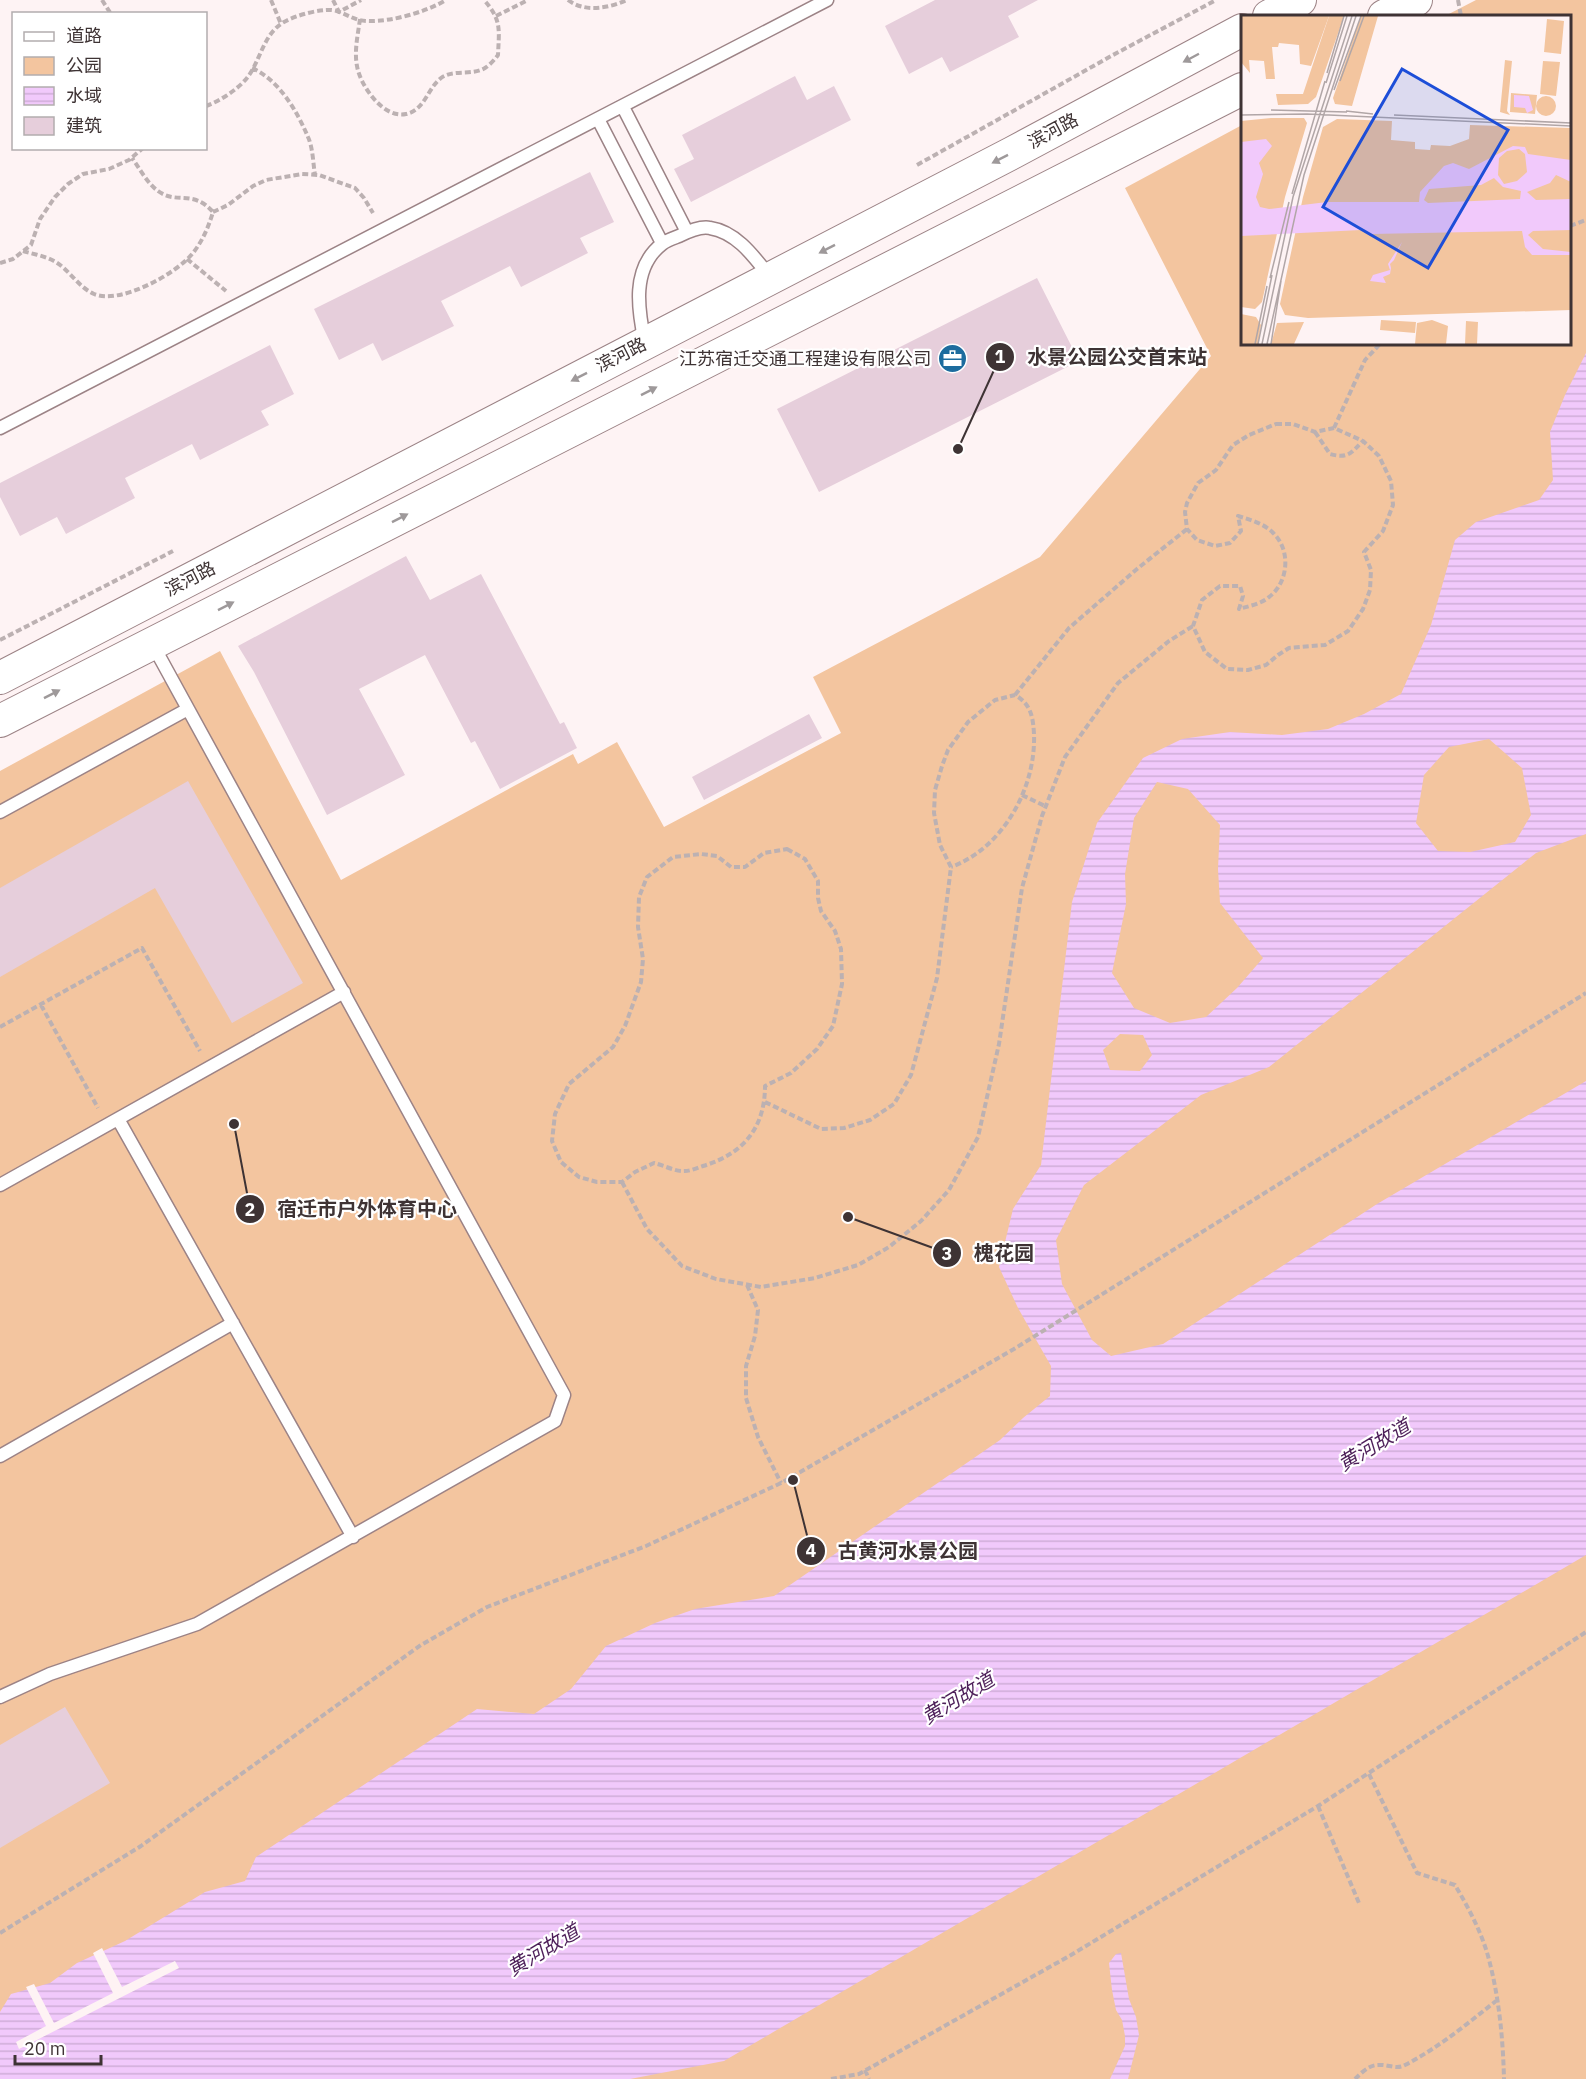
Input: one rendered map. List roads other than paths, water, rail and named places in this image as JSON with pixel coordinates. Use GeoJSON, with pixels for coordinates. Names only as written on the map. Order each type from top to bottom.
{"type":"FeatureCollection","features":[{"type":"Feature","properties":{"kind":"main road"},"geometry":{"type":"LineString","coordinates":[[1271,15],[1300,0]]}},
{"type":"Feature","properties":{"kind":"main road","name":"滨河路"},"geometry":{"type":"LineString","coordinates":[[0,678],[771,278],[1241,31]]}},
{"type":"Feature","properties":{"kind":"main road"},"geometry":{"type":"LineString","coordinates":[[0,721],[1241,90]]}},
{"type":"Feature","properties":{"kind":"lane"},"geometry":{"type":"LineString","coordinates":[[0,428],[827,0]]}},
{"type":"Feature","properties":{"kind":"lane"},"geometry":{"type":"LineString","coordinates":[[623,107],[687,232]]}},
{"type":"Feature","properties":{"kind":"lane"},"geometry":{"type":"LineString","coordinates":[[598,119],[662,243]]}},
{"type":"Feature","properties":{"kind":"lane"},"geometry":{"type":"LineString","coordinates":[[645,343],[639,313],[638,291],[642,272],[662,243],[687,232],[709,227],[730,236],[748,249],[771,278]]}},
{"type":"Feature","properties":{"kind":"lane"},"geometry":{"type":"LineString","coordinates":[[0,1697],[50,1674],[197,1624],[555,1421],[564,1395],[152,644]]}},
{"type":"Feature","properties":{"kind":"lane"},"geometry":{"type":"LineString","coordinates":[[0,812],[189,709]]}},
{"type":"Feature","properties":{"kind":"lane"},"geometry":{"type":"LineString","coordinates":[[0,1185],[344,992]]}},
{"type":"Feature","properties":{"kind":"lane"},"geometry":{"type":"LineString","coordinates":[[112,1122],[233,1323],[353,1537]]}},
{"type":"Feature","properties":{"kind":"lane"},"geometry":{"type":"LineString","coordinates":[[0,1456],[233,1323]]}},
{"type":"Feature","properties":{"kind":"water","name":"黄河故道"},"geometry":{"type":"Polygon","coordinates":[[[1586,353],[1586,834],[1536,853],[1269,1067],[1201,1095],[1084,1185],[1056,1240],[1062,1284],[1092,1340],[1111,1356],[1163,1344],[1377,1204],[1586,1081],[1586,1555],[724,2061],[630,2079],[0,2079],[0,2012],[11,1994],[50,1983],[77,1963],[125,1941],[205,1892],[245,1881],[256,1857],[477,1709],[534,1714],[571,1689],[606,1646],[655,1623],[695,1609],[774,1596],[1000,1440],[1050,1396],[1051,1366],[1018,1308],[999,1267],[1013,1209],[1041,1165],[1072,902],[1097,823],[1143,758],[1182,739],[1230,732],[1282,735],[1328,729],[1364,714],[1401,694],[1431,625],[1455,540],[1476,522],[1539,500],[1553,480],[1550,432],[1586,353]],[[1489,739],[1449,747],[1424,775],[1416,823],[1438,851],[1470,852],[1515,842],[1531,815],[1522,768],[1489,739]],[[1157,782],[1134,818],[1125,874],[1126,904],[1112,973],[1134,1008],[1170,1023],[1206,1017],[1237,988],[1263,958],[1220,903],[1218,869],[1220,825],[1188,789],[1157,782]],[[1120,1034],[1103,1050],[1110,1070],[1140,1071],[1152,1055],[1143,1035],[1120,1034]]]}},
{"type":"Feature","properties":{"kind":"water"},"geometry":{"type":"Polygon","coordinates":[[[1121,1953],[1129,1999],[1136,2017],[1139,2035],[1128,2079],[1110,2079],[1125,2046],[1122,2020],[1116,2010],[1112,1990],[1109,1963],[1116,1954],[1121,1953]]]}},
{"type":"Feature","properties":{"kind":"place","name":"江苏宿迁交通工程建设有限公司"},"geometry":{"type":"Point","coordinates":[952,359]}},
{"type":"Feature","properties":{"kind":"place","name":"水景公园公交首末站"},"geometry":{"type":"Point","coordinates":[958,449]}},
{"type":"Feature","properties":{"kind":"place","name":"宿迁市户外体育中心"},"geometry":{"type":"Point","coordinates":[234,1124]}},
{"type":"Feature","properties":{"kind":"place","name":"槐花园"},"geometry":{"type":"Point","coordinates":[848,1217]}},
{"type":"Feature","properties":{"kind":"place","name":"古黄河水景公园"},"geometry":{"type":"Point","coordinates":[793,1480]}}]}
